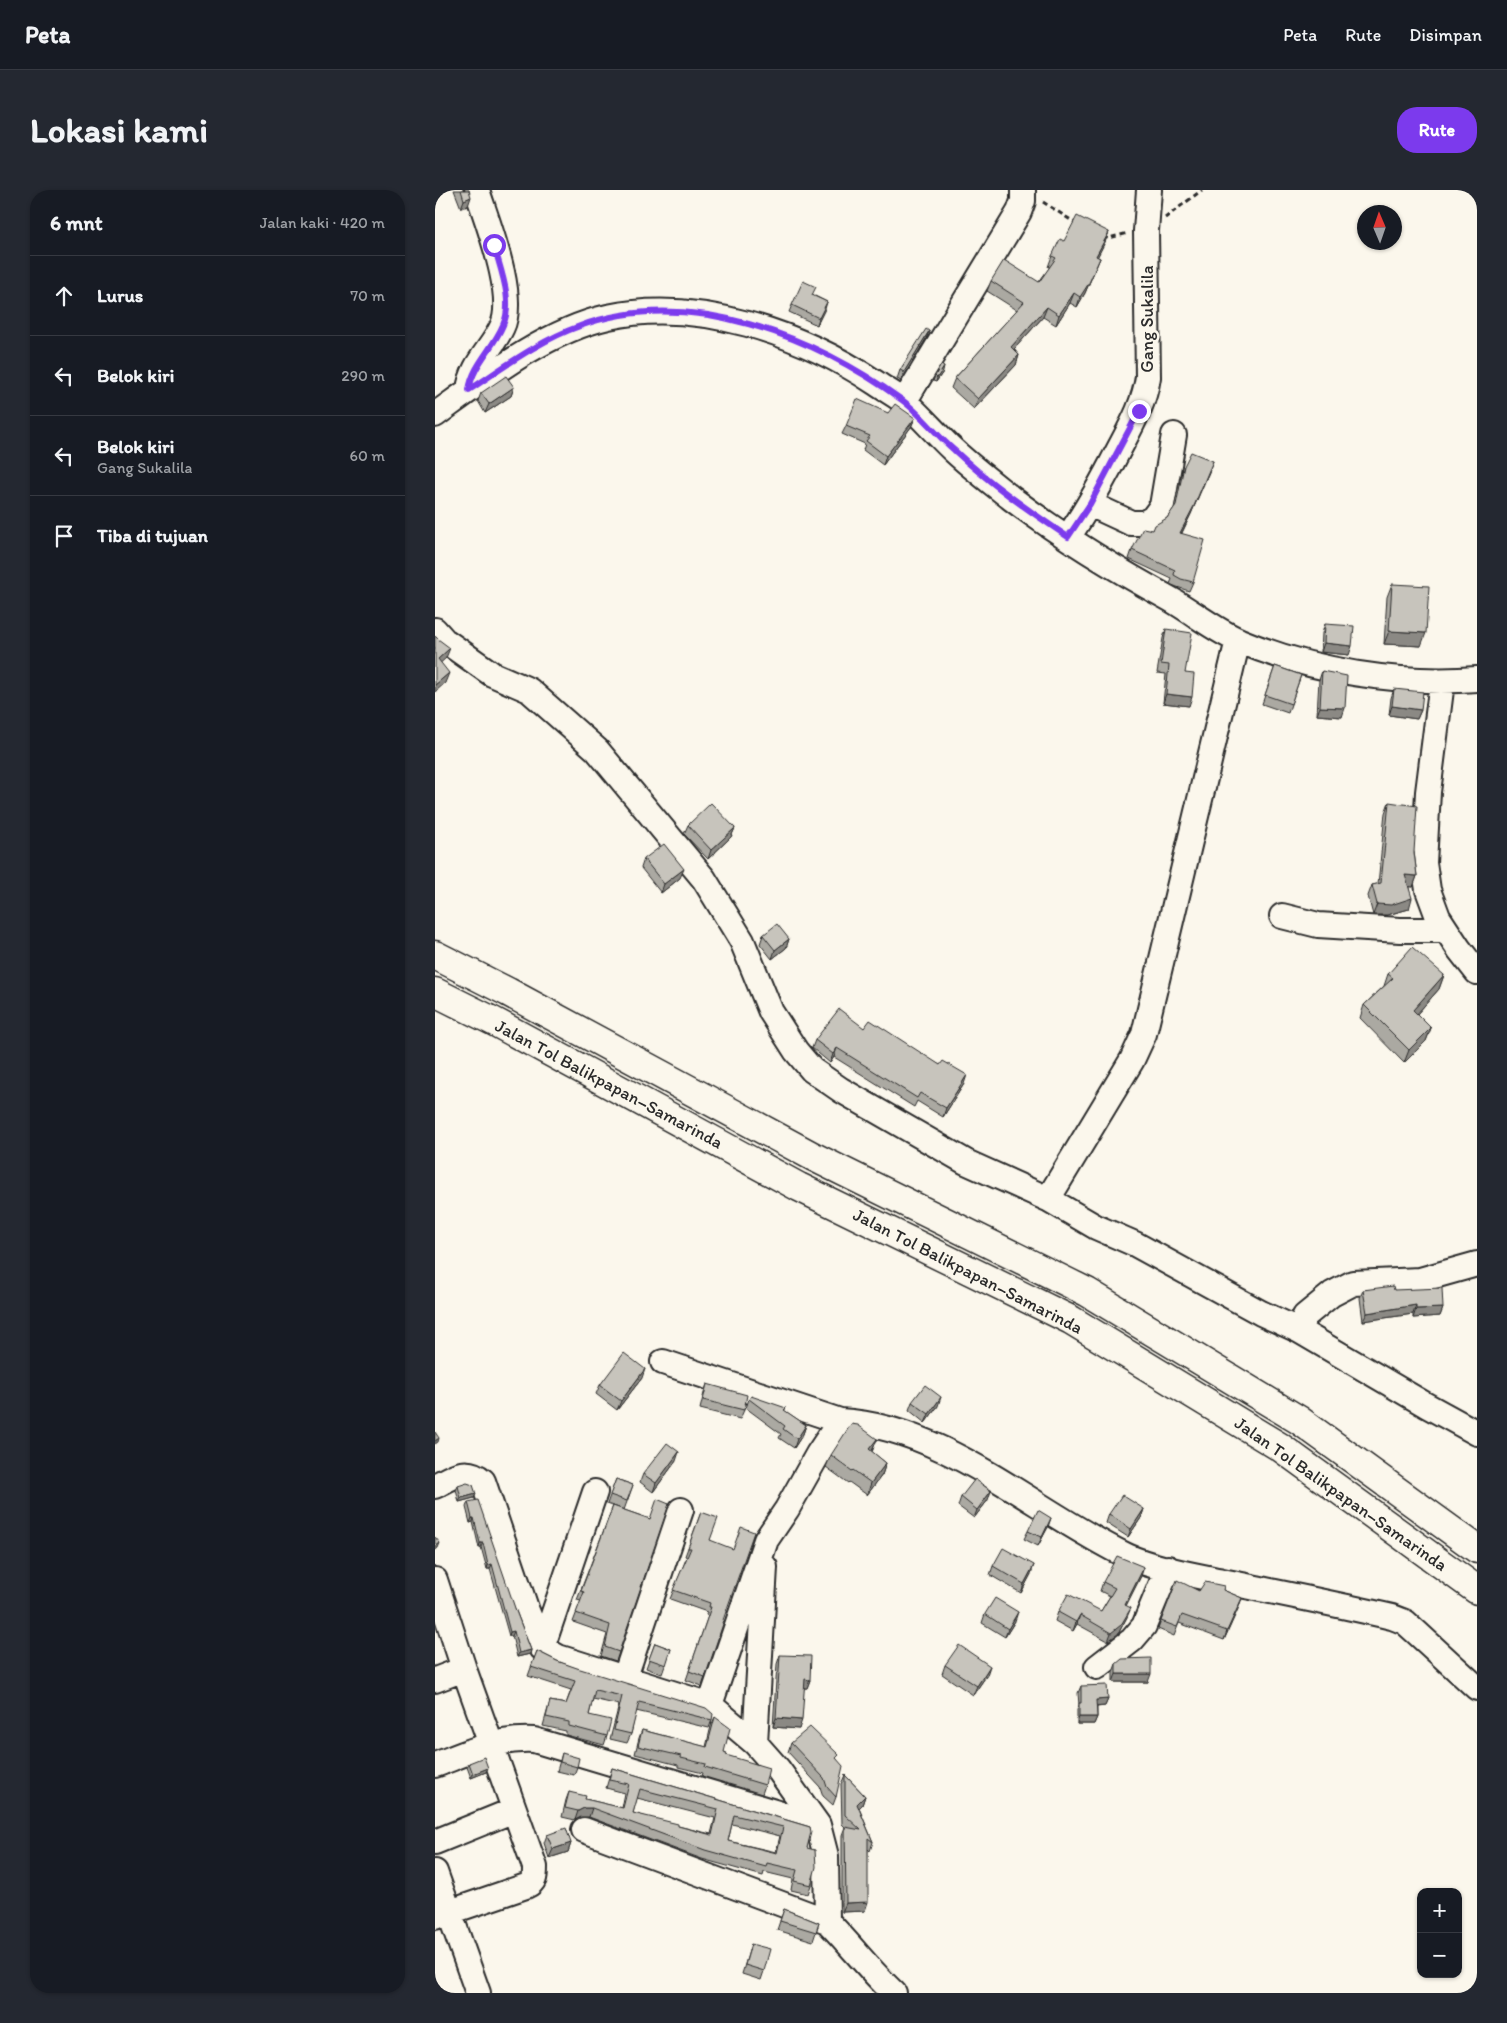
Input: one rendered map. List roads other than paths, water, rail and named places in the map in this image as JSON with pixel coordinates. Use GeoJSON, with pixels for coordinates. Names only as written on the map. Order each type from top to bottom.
{"type":"FeatureCollection","features":[{"type":"Feature","properties":{"kind":"highway","name":"Jalan Tol Balikpapan–Samarinda"},"geometry":{"type":"LineString","coordinates":[[435,955],[517,996],[814,1157],[1087,1292],[1299,1420],[1477,1549]]}},
{"type":"Feature","properties":{"kind":"highway","name":"Jalan Tol Balikpapan–Samarinda"},"geometry":{"type":"LineString","coordinates":[[435,992],[493,1020],[799,1186],[1071,1320],[1280,1447],[1477,1590]]}},
{"type":"Feature","properties":{"kind":"street"},"geometry":{"type":"LineString","coordinates":[[469,390],[472,375],[503,326],[507,307],[506,292],[494,245],[477,190]]}},
{"type":"Feature","properties":{"kind":"street","name":"Gang Sukalila"},"geometry":{"type":"LineString","coordinates":[[1068,537],[1090,504],[1139,411],[1146,393],[1148,377],[1146,231],[1149,190]]}},
{"type":"Feature","properties":{"kind":"street"},"geometry":{"type":"LineString","coordinates":[[904,402],[1019,212],[1023,193]]}},
{"type":"Feature","properties":{"kind":"street"},"geometry":{"type":"LineString","coordinates":[[435,415],[514,361],[579,326],[633,313],[663,312],[724,318],[758,327],[841,362],[904,402],[954,451],[1004,492],[1068,537],[1111,567],[1182,606],[1238,640],[1279,655],[1343,670],[1442,682],[1477,679]]}},
{"type":"Feature","properties":{"kind":"street"},"geometry":{"type":"LineString","coordinates":[[1090,504],[1131,523],[1144,523],[1153,518],[1161,506],[1174,435]]}},
{"type":"Feature","properties":{"kind":"street"},"geometry":{"type":"LineString","coordinates":[[435,630],[444,640],[492,674],[529,690],[597,750],[704,879],[742,941],[771,1012],[796,1051],[813,1070],[841,1090],[966,1162],[1048,1198],[1096,1227],[1135,1244],[1261,1313],[1298,1330],[1477,1433]]}},
{"type":"Feature","properties":{"kind":"street"},"geometry":{"type":"LineString","coordinates":[[1048,1198],[1132,1060],[1144,1034],[1238,640]]}},
{"type":"Feature","properties":{"kind":"street"},"geometry":{"type":"LineString","coordinates":[[1442,682],[1428,792],[1424,863],[1429,890],[1438,917],[1477,972]]}},
{"type":"Feature","properties":{"kind":"street"},"geometry":{"type":"LineString","coordinates":[[1281,916],[1318,925],[1401,930],[1446,930]]}},
{"type":"Feature","properties":{"kind":"street"},"geometry":{"type":"LineString","coordinates":[[1298,1330],[1305,1316],[1332,1294],[1353,1283],[1420,1280],[1477,1264]]}},
{"type":"Feature","properties":{"kind":"street"},"geometry":{"type":"LineString","coordinates":[[663,1362],[840,1421],[861,1422],[899,1432],[943,1450],[1129,1557],[1168,1568],[1392,1617],[1405,1622],[1477,1688]]}},
{"type":"Feature","properties":{"kind":"street"},"geometry":{"type":"LineString","coordinates":[[709,1705],[765,1540],[787,1509],[818,1454],[840,1421]]}},
{"type":"Feature","properties":{"kind":"street"},"geometry":{"type":"LineString","coordinates":[[435,1486],[454,1476],[465,1473],[475,1474],[483,1481],[527,1611],[542,1648],[551,1654],[709,1705],[755,1743],[778,1769],[818,1825],[826,1856],[827,1921]]}},
{"type":"Feature","properties":{"kind":"street"},"geometry":{"type":"LineString","coordinates":[[542,1648],[595,1492]]}},
{"type":"Feature","properties":{"kind":"street"},"geometry":{"type":"LineString","coordinates":[[625,1677],[681,1510]]}},
{"type":"Feature","properties":{"kind":"street"},"geometry":{"type":"LineString","coordinates":[[755,1743],[762,1644],[765,1540]]}},
{"type":"Feature","properties":{"kind":"street"},"geometry":{"type":"LineString","coordinates":[[1097,1667],[1132,1640],[1144,1626],[1168,1568]]}},
{"type":"Feature","properties":{"kind":"street"},"geometry":{"type":"LineString","coordinates":[[435,1580],[490,1744],[535,1867],[535,1878],[532,1883],[442,1915]]}},
{"type":"Feature","properties":{"kind":"street"},"geometry":{"type":"LineString","coordinates":[[435,1680],[464,1669]]}},
{"type":"Feature","properties":{"kind":"street"},"geometry":{"type":"LineString","coordinates":[[435,1765],[490,1744],[521,1740],[551,1744],[818,1825]]}},
{"type":"Feature","properties":{"kind":"street"},"geometry":{"type":"LineString","coordinates":[[435,1842],[514,1810]]}},
{"type":"Feature","properties":{"kind":"street"},"geometry":{"type":"LineString","coordinates":[[584,1830],[827,1921],[894,1993]]}},
{"type":"Feature","properties":{"kind":"street"},"geometry":{"type":"LineString","coordinates":[[435,1872],[442,1915],[478,1993]]}}]}
